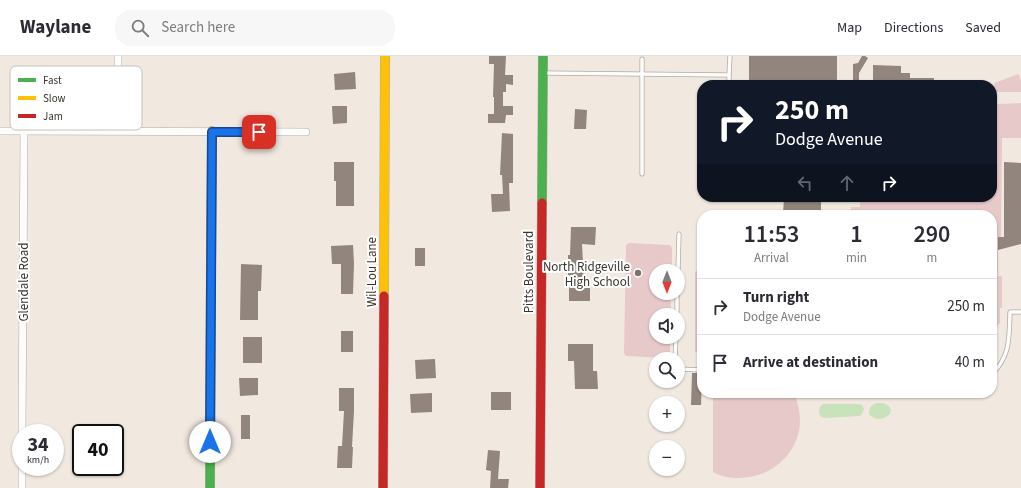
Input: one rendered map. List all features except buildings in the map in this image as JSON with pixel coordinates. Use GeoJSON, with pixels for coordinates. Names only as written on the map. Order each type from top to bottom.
{"type":"FeatureCollection","features":[{"type":"Feature","properties":{"kind":"street","name":"Wil-Lou Lane"},"geometry":{"type":"LineString","coordinates":[[383,488],[385,56]]}},
{"type":"Feature","properties":{"kind":"street","name":"Pitts Boulevard"},"geometry":{"type":"LineString","coordinates":[[540,488],[543,56]]}},
{"type":"Feature","properties":{"kind":"street"},"geometry":{"type":"LineString","coordinates":[[0,131],[306,132]]}},
{"type":"Feature","properties":{"kind":"street","name":"Glendale Road"},"geometry":{"type":"LineString","coordinates":[[22,424],[24,131]]}},
{"type":"Feature","properties":{"kind":"street"},"geometry":{"type":"LineString","coordinates":[[210,488],[212,132]]}},
{"type":"Feature","properties":{"kind":"street"},"geometry":{"type":"LineString","coordinates":[[22,476],[22,488]]}},
{"type":"Feature","properties":{"kind":"lane"},"geometry":{"type":"LineString","coordinates":[[730,56],[730,80]]}},
{"type":"Feature","properties":{"kind":"lane"},"geometry":{"type":"LineString","coordinates":[[642,59],[642,174]]}},
{"type":"Feature","properties":{"kind":"lane"},"geometry":{"type":"LineString","coordinates":[[543,73],[730,75]]}},
{"type":"Feature","properties":{"kind":"lane"},"geometry":{"type":"LineString","coordinates":[[678,264],[679,234]]}},
{"type":"Feature","properties":{"kind":"lane"},"geometry":{"type":"LineString","coordinates":[[997,369],[1007,351],[1009,341],[1010,312],[1021,312]]}},
{"type":"Feature","properties":{"kind":"lane"},"geometry":{"type":"LineString","coordinates":[[685,369],[697,370]]}},
{"type":"Feature","properties":{"kind":"shaded area"},"geometry":{"type":"Polygon","coordinates":[[[1019,74],[1021,81],[1021,92],[997,92],[997,82],[1019,74]]]}},
{"type":"Feature","properties":{"kind":"shaded area"},"geometry":{"type":"Polygon","coordinates":[[[1021,103],[1021,138],[1002,138],[1001,237],[998,237],[998,276],[1002,276],[1002,308],[1000,308],[1000,323],[997,326],[997,210],[851,210],[851,207],[860,207],[860,202],[997,202],[997,104],[1021,103]]]}},
{"type":"Feature","properties":{"kind":"shaded area"},"geometry":{"type":"Polygon","coordinates":[[[629,243],[670,245],[672,248],[672,264],[649,264],[649,300],[671,300],[671,308],[649,308],[649,344],[670,344],[670,352],[649,352],[649,357],[626,356],[624,353],[626,245],[629,243]]]}},
{"type":"Feature","properties":{"kind":"shaded area"},"geometry":{"type":"Polygon","coordinates":[[[697,270],[697,353],[695,352],[695,273],[697,270]]]}},
{"type":"Feature","properties":{"kind":"shaded area"},"geometry":{"type":"Polygon","coordinates":[[[713,398],[796,398],[800,417],[799,432],[795,444],[789,454],[781,462],[761,474],[749,477],[731,478],[713,472],[713,398]]]}},
{"type":"Feature","properties":{"kind":"shaded area"},"geometry":{"type":"Polygon","coordinates":[[[877,403],[883,403],[889,406],[891,410],[890,414],[885,418],[880,419],[871,416],[869,414],[870,408],[877,403]]]}},
{"type":"Feature","properties":{"kind":"shaded area"},"geometry":{"type":"Polygon","coordinates":[[[823,404],[858,404],[862,405],[864,409],[860,416],[825,418],[821,417],[819,412],[820,407],[823,404]]]}},
{"type":"Feature","properties":{"kind":"traffic: fast"},"geometry":{"type":"LineString","coordinates":[[542,203],[543,56]]}},
{"type":"Feature","properties":{"kind":"traffic: fast"},"geometry":{"type":"LineString","coordinates":[[210,488],[211,265]]}},
{"type":"Feature","properties":{"kind":"traffic: slow"},"geometry":{"type":"LineString","coordinates":[[384,296],[385,56]]}},
{"type":"Feature","properties":{"kind":"traffic: slow"},"geometry":{"type":"LineString","coordinates":[[211,265],[212,131]]}},
{"type":"Feature","properties":{"kind":"traffic: jam"},"geometry":{"type":"LineString","coordinates":[[540,488],[542,203]]}},
{"type":"Feature","properties":{"kind":"traffic: jam"},"geometry":{"type":"LineString","coordinates":[[383,488],[384,296]]}},
{"type":"Feature","properties":{"kind":"place","name":"North Ridgeville High School"},"geometry":{"type":"Point","coordinates":[638,273]}},
{"type":"Feature","properties":{"kind":"route"},"geometry":{"type":"LineString","coordinates":[[210,442],[212,132],[259,132]]}}]}
